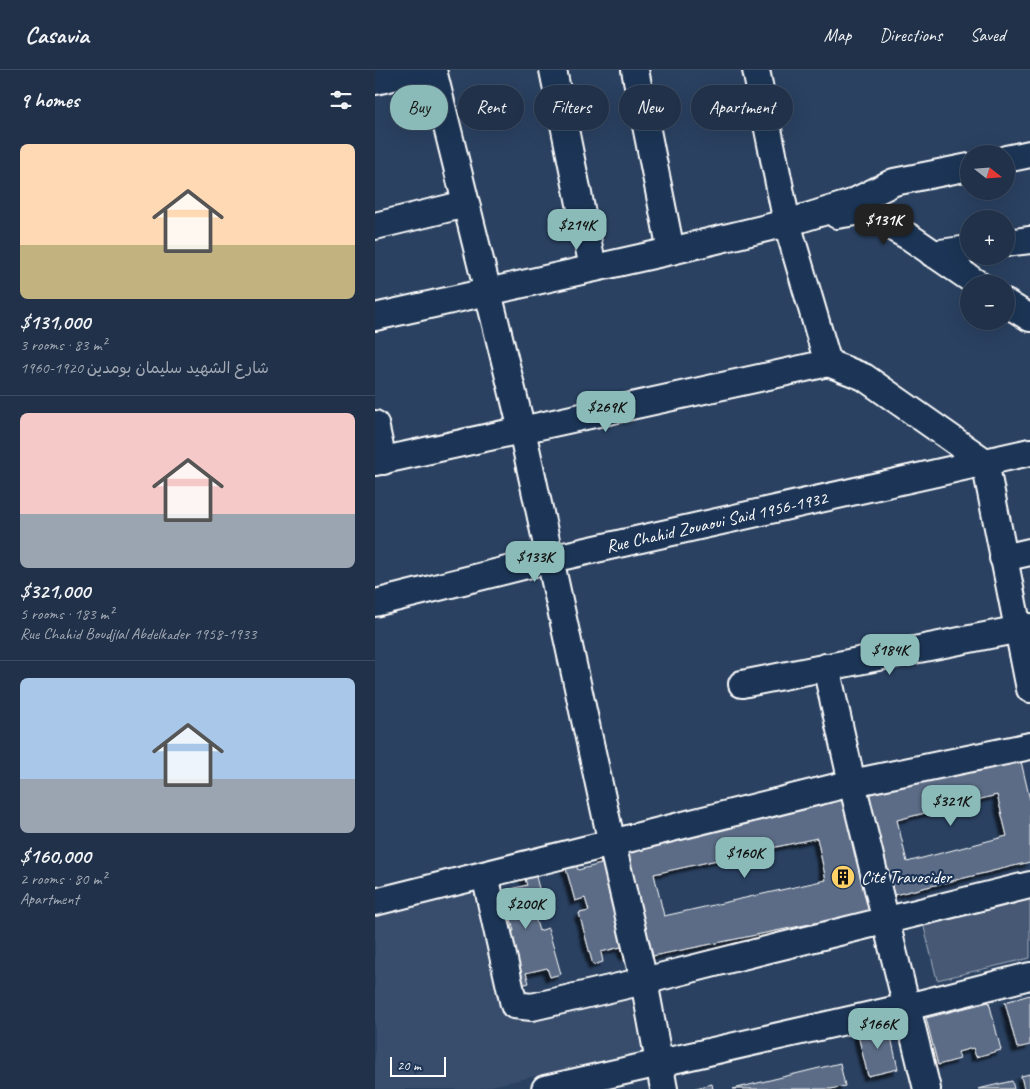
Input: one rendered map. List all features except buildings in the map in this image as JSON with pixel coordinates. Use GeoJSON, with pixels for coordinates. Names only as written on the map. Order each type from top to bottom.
{"type":"FeatureCollection","features":[{"type":"Feature","properties":{"kind":"street"},"geometry":{"type":"LineString","coordinates":[[375,81],[424,70]]}},
{"type":"Feature","properties":{"kind":"street"},"geometry":{"type":"LineString","coordinates":[[433,70],[522,430],[612,844],[644,981],[664,1089]]}},
{"type":"Feature","properties":{"kind":"street"},"geometry":{"type":"LineString","coordinates":[[553,70],[593,268]]}},
{"type":"Feature","properties":{"kind":"street"},"geometry":{"type":"LineString","coordinates":[[635,70],[671,251]]}},
{"type":"Feature","properties":{"kind":"street"},"geometry":{"type":"LineString","coordinates":[[757,70],[787,223],[828,363]]}},
{"type":"Feature","properties":{"kind":"street"},"geometry":{"type":"LineString","coordinates":[[1015,157],[1030,154]]}},
{"type":"Feature","properties":{"kind":"street"},"geometry":{"type":"LineString","coordinates":[[375,317],[787,223],[852,203],[893,182],[960,169]]}},
{"type":"Feature","properties":{"kind":"street"},"geometry":{"type":"LineString","coordinates":[[375,226],[466,204]]}},
{"type":"Feature","properties":{"kind":"street"},"geometry":{"type":"LineString","coordinates":[[787,223],[863,211],[911,238],[964,275]]}},
{"type":"Feature","properties":{"kind":"street"},"geometry":{"type":"LineString","coordinates":[[1015,242],[1030,240]]}},
{"type":"Feature","properties":{"kind":"street"},"geometry":{"type":"LineString","coordinates":[[933,254],[960,250]]}},
{"type":"Feature","properties":{"kind":"street"},"geometry":{"type":"LineString","coordinates":[[1015,308],[1030,318]]}},
{"type":"Feature","properties":{"kind":"street"},"geometry":{"type":"LineString","coordinates":[[375,424],[379,461],[828,363],[864,377],[985,462],[1003,558],[1024,628],[1030,689]]}},
{"type":"Feature","properties":{"kind":"street","name":"Rue Chahid Zouaoui Said 1956-1932"},"geometry":{"type":"LineString","coordinates":[[375,602],[551,560],[1030,452]]}},
{"type":"Feature","properties":{"kind":"street"},"geometry":{"type":"LineString","coordinates":[[1003,558],[1030,552]]}},
{"type":"Feature","properties":{"kind":"street"},"geometry":{"type":"LineString","coordinates":[[742,684],[1024,628]]}},
{"type":"Feature","properties":{"kind":"street"},"geometry":{"type":"LineString","coordinates":[[826,667],[852,783],[927,1089]]}},
{"type":"Feature","properties":{"kind":"street"},"geometry":{"type":"LineString","coordinates":[[375,902],[852,783],[1030,746]]}},
{"type":"Feature","properties":{"kind":"street"},"geometry":{"type":"LineString","coordinates":[[485,875],[514,1005],[532,1007],[1030,886]]}},
{"type":"Feature","properties":{"kind":"street"},"geometry":{"type":"LineString","coordinates":[[545,1089],[907,1007],[1030,976]]}},
{"type":"Feature","properties":{"kind":"shaded area"},"geometry":{"type":"Polygon","coordinates":[[[471,887],[500,1008],[532,1011],[628,988],[642,1053],[477,1089],[375,1089],[375,909],[471,887]]]}},
{"type":"Feature","properties":{"kind":"shaded area"},"geometry":{"type":"Polygon","coordinates":[[[1030,887],[1030,958],[937,980],[921,915],[1030,887]]]}},
{"type":"Feature","properties":{"kind":"place","name":"Cité Travosider"},"geometry":{"type":"Point","coordinates":[843,877]}}]}
